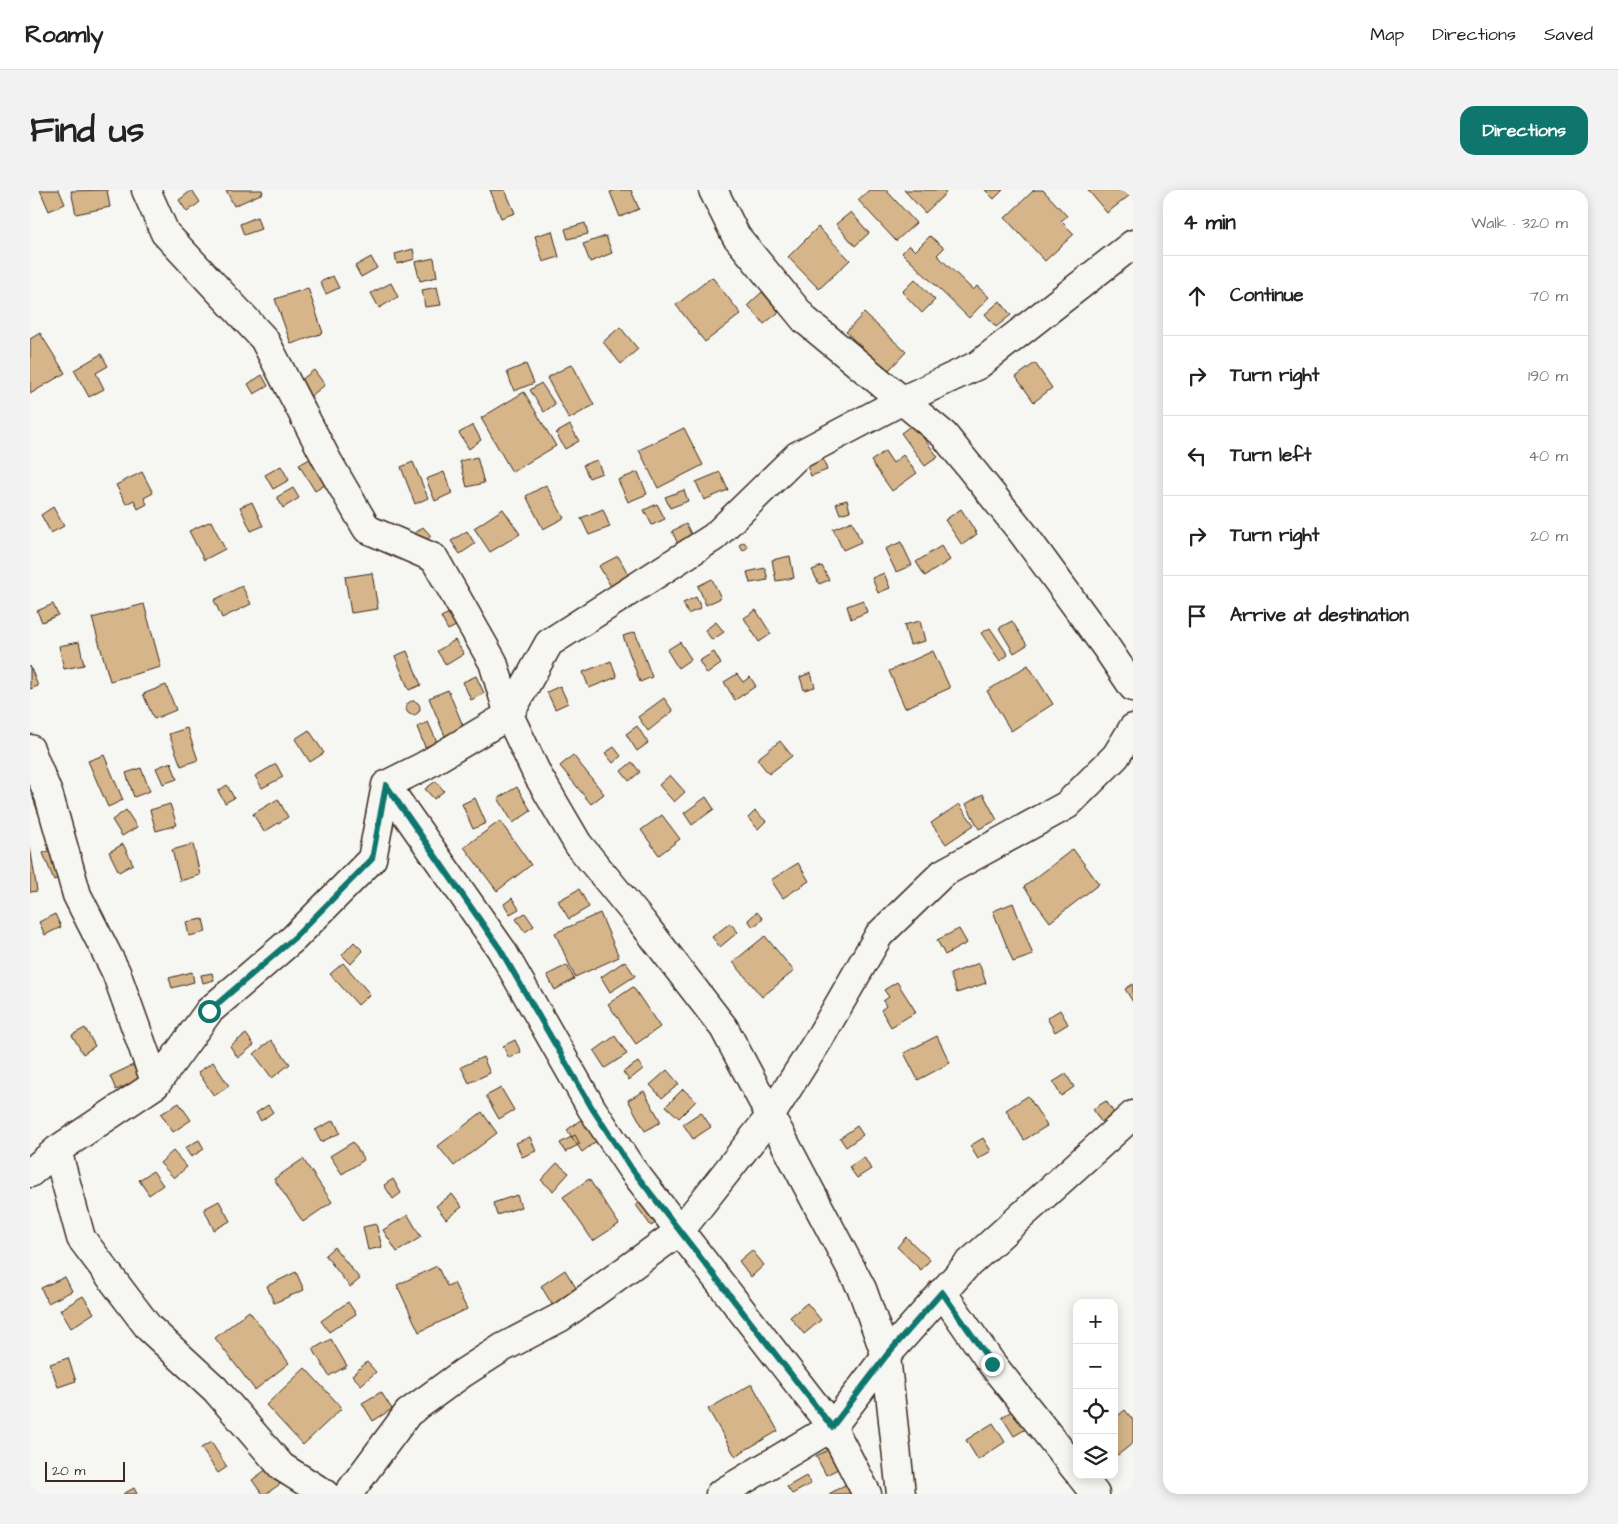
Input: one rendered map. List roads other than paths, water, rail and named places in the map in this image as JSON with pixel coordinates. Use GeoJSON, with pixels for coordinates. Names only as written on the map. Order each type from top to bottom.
{"type":"FeatureCollection","features":[{"type":"Feature","properties":{"kind":"street"},"geometry":{"type":"LineString","coordinates":[[146,190],[166,233],[264,339],[326,460],[367,529],[434,558],[493,662],[509,715],[537,774],[578,844],[642,922],[724,1028],[769,1118],[813,1194],[862,1289],[886,1356],[901,1494]]}},
{"type":"Feature","properties":{"kind":"street"},"geometry":{"type":"LineString","coordinates":[[713,190],[736,236],[806,320],[950,443],[1022,532],[1106,646],[1133,687]]}},
{"type":"Feature","properties":{"kind":"street"},"geometry":{"type":"LineString","coordinates":[[386,785],[424,766],[509,715],[549,643],[714,537],[797,456],[901,401],[978,365],[1133,244]]}},
{"type":"Feature","properties":{"kind":"street"},"geometry":{"type":"LineString","coordinates":[[348,1494],[408,1413],[487,1358],[561,1317],[680,1231],[769,1118],[819,1039],[879,935],[943,873],[1067,805],[1116,756],[1133,728]]}},
{"type":"Feature","properties":{"kind":"street"},"geometry":{"type":"LineString","coordinates":[[30,749],[49,796],[77,896],[116,972],[156,1084]]}},
{"type":"Feature","properties":{"kind":"street"},"geometry":{"type":"LineString","coordinates":[[30,1171],[57,1150],[156,1084],[209,1011],[294,938],[372,859],[386,785]]}},
{"type":"Feature","properties":{"kind":"street"},"geometry":{"type":"LineString","coordinates":[[386,785],[500,949],[592,1108],[631,1168],[832,1427],[867,1494]]}},
{"type":"Feature","properties":{"kind":"street"},"geometry":{"type":"LineString","coordinates":[[720,1494],[832,1427],[886,1356],[966,1266],[1133,1116]]}},
{"type":"Feature","properties":{"kind":"street"},"geometry":{"type":"LineString","coordinates":[[57,1150],[81,1238],[149,1328],[215,1389],[282,1467],[325,1494]]}},
{"type":"Feature","properties":{"kind":"street"},"geometry":{"type":"LineString","coordinates":[[942,1292],[992,1364],[1073,1466]]}},
{"type":"Feature","properties":{"kind":"street"},"geometry":{"type":"LineString","coordinates":[[1083,1479],[1095,1494]]}}]}
